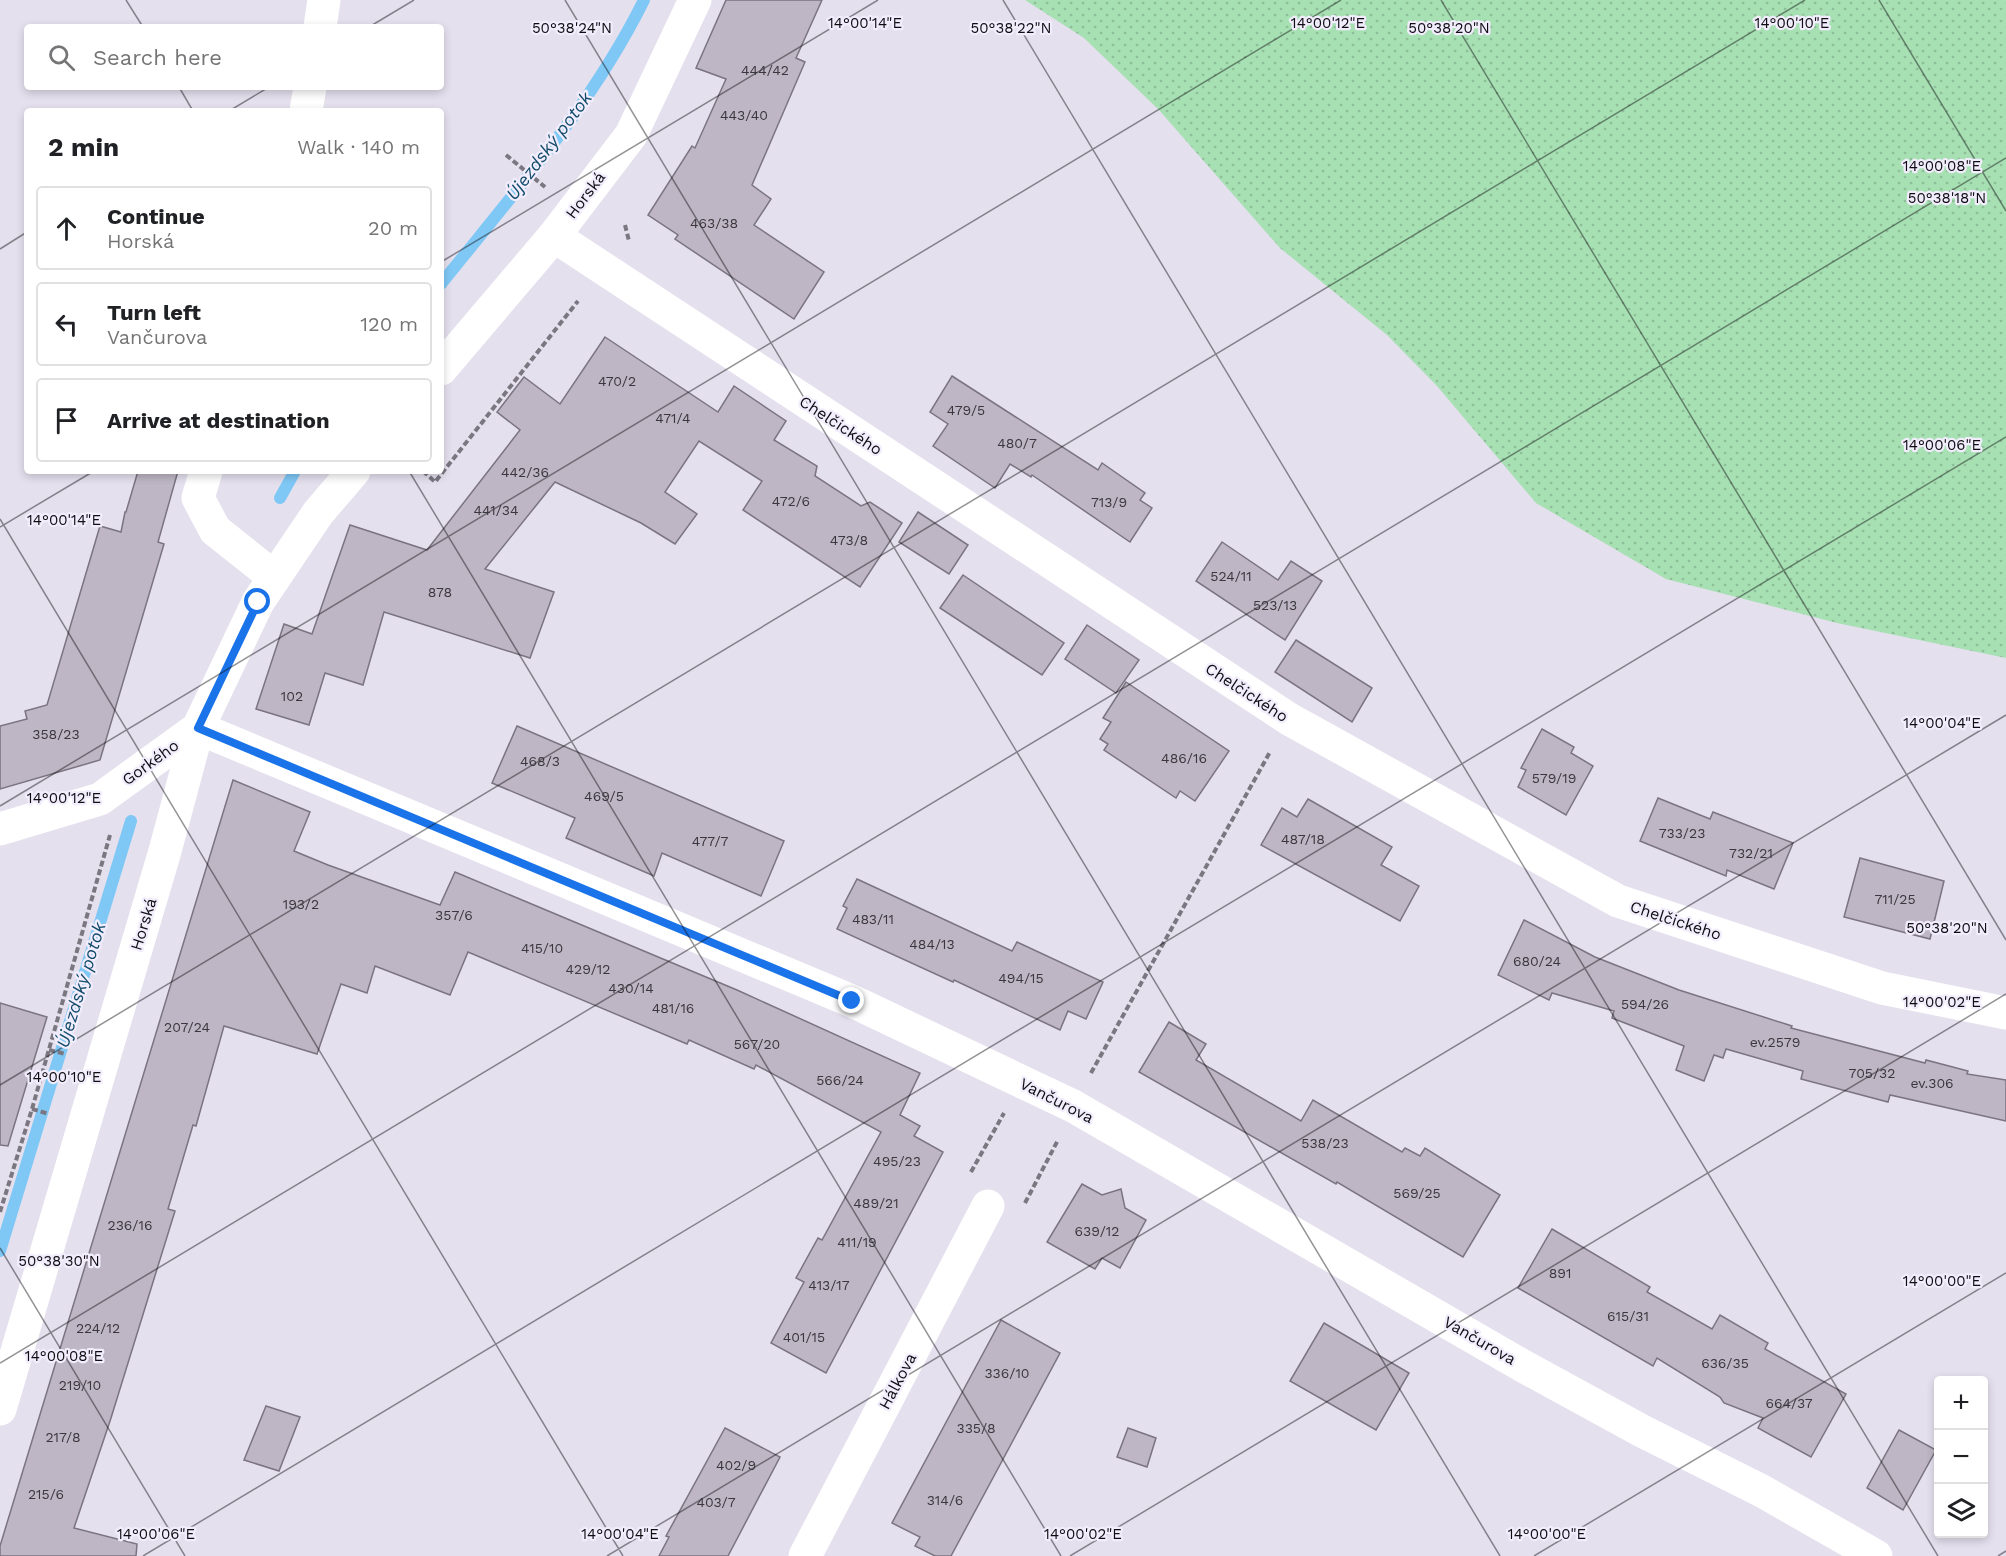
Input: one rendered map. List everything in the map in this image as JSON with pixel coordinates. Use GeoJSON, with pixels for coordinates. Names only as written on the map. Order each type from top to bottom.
{"type":"FeatureCollection","features":[{"type":"Feature","properties":{"kind":"street"},"geometry":{"type":"LineString","coordinates":[[320,24],[324,0]]}},
{"type":"Feature","properties":{"kind":"street","name":"Horská"},"geometry":{"type":"LineString","coordinates":[[444,365],[554,236],[632,135],[694,0]]}},
{"type":"Feature","properties":{"kind":"street"},"geometry":{"type":"LineString","coordinates":[[306,108],[310,90]]}},
{"type":"Feature","properties":{"kind":"street","name":"Chelčického"},"geometry":{"type":"LineString","coordinates":[[554,236],[1289,719],[1618,900],[1882,988],[2006,1013]]}},
{"type":"Feature","properties":{"kind":"street"},"geometry":{"type":"LineString","coordinates":[[205,474],[198,498],[215,530],[274,577]]}},
{"type":"Feature","properties":{"kind":"street","name":"Horská"},"geometry":{"type":"LineString","coordinates":[[0,1408],[165,851],[198,728],[258,602],[318,513],[351,474]]}},
{"type":"Feature","properties":{"kind":"street","name":"Gorkého"},"geometry":{"type":"LineString","coordinates":[[0,829],[100,799],[198,728]]}},
{"type":"Feature","properties":{"kind":"street","name":"Vančurova"},"geometry":{"type":"LineString","coordinates":[[198,728],[852,1001],[1073,1106],[1543,1377],[1642,1431],[1762,1491],[1876,1556]]}},
{"type":"Feature","properties":{"kind":"street","name":"Hálkova"},"geometry":{"type":"LineString","coordinates":[[805,1556],[988,1206]]}},
{"type":"Feature","properties":{"kind":"path"},"geometry":{"type":"LineString","coordinates":[[507,155],[551,192]]}},
{"type":"Feature","properties":{"kind":"path"},"geometry":{"type":"LineString","coordinates":[[444,471],[578,301]]}},
{"type":"Feature","properties":{"kind":"path"},"geometry":{"type":"LineString","coordinates":[[426,474],[435,482],[441,474]]}},
{"type":"Feature","properties":{"kind":"path"},"geometry":{"type":"LineString","coordinates":[[1087,1082],[1272,749]]}},
{"type":"Feature","properties":{"kind":"path"},"geometry":{"type":"LineString","coordinates":[[0,1212],[113,826]]}},
{"type":"Feature","properties":{"kind":"path"},"geometry":{"type":"LineString","coordinates":[[969,1176],[1007,1107]]}},
{"type":"Feature","properties":{"kind":"path"},"geometry":{"type":"LineString","coordinates":[[1021,1211],[1062,1132]]}},
{"type":"Feature","properties":{"kind":"green space"},"geometry":{"type":"Polygon","coordinates":[[[1025,0],[2006,0],[2006,658],[1837,623],[1666,579],[1536,503],[1437,386],[1387,335],[1280,248],[1159,110],[1084,38],[1025,0]]]}},
{"type":"Feature","properties":{"kind":"building"},"geometry":{"type":"Polygon","coordinates":[[[726,0],[822,0],[796,58],[805,62],[752,185],[771,199],[754,225],[824,272],[794,319],[675,239],[678,235],[648,215],[692,146],[695,148],[726,79],[696,68],[726,0]]]}},
{"type":"Feature","properties":{"kind":"building"},"geometry":{"type":"Polygon","coordinates":[[[605,337],[718,412],[734,386],[786,421],[774,440],[817,466],[815,476],[861,506],[870,502],[902,523],[860,587],[743,510],[762,481],[699,441],[665,492],[697,514],[675,544],[641,523],[555,482],[485,569],[554,592],[530,658],[384,612],[363,685],[325,673],[309,725],[256,709],[284,624],[312,634],[350,525],[427,550],[520,430],[497,412],[524,377],[560,404],[605,337]]]}},
{"type":"Feature","properties":{"kind":"building"},"geometry":{"type":"Polygon","coordinates":[[[952,376],[1098,470],[1102,463],[1145,493],[1140,500],[1152,508],[1130,542],[1032,475],[1031,477],[1010,464],[995,488],[933,446],[948,424],[930,412],[952,376]]]}},
{"type":"Feature","properties":{"kind":"building"},"geometry":{"type":"Polygon","coordinates":[[[137,474],[177,474],[158,542],[164,544],[100,760],[0,789],[0,726],[27,719],[25,711],[47,705],[100,526],[121,532],[137,474]]]}},
{"type":"Feature","properties":{"kind":"building"},"geometry":{"type":"Polygon","coordinates":[[[918,512],[968,545],[949,574],[899,542],[918,512]]]}},
{"type":"Feature","properties":{"kind":"building"},"geometry":{"type":"Polygon","coordinates":[[[1222,542],[1278,580],[1291,561],[1322,581],[1285,640],[1196,581],[1222,542]]]}},
{"type":"Feature","properties":{"kind":"building"},"geometry":{"type":"Polygon","coordinates":[[[963,575],[1064,643],[1042,675],[940,608],[963,575]]]}},
{"type":"Feature","properties":{"kind":"building"},"geometry":{"type":"Polygon","coordinates":[[[1087,625],[1139,660],[1116,693],[1065,659],[1087,625]]]}},
{"type":"Feature","properties":{"kind":"building"},"geometry":{"type":"Polygon","coordinates":[[[1296,640],[1372,688],[1352,722],[1275,672],[1296,640]]]}},
{"type":"Feature","properties":{"kind":"building"},"geometry":{"type":"Polygon","coordinates":[[[1126,682],[1229,751],[1195,801],[1180,791],[1176,798],[1104,750],[1108,744],[1100,739],[1111,722],[1103,718],[1126,682]]]}},
{"type":"Feature","properties":{"kind":"building"},"geometry":{"type":"Polygon","coordinates":[[[517,726],[784,841],[761,896],[662,853],[654,876],[566,838],[575,818],[492,783],[517,726]]]}},
{"type":"Feature","properties":{"kind":"building"},"geometry":{"type":"Polygon","coordinates":[[[1542,729],[1574,747],[1571,753],[1593,766],[1566,815],[1518,787],[1526,770],[1521,768],[1542,729]]]}},
{"type":"Feature","properties":{"kind":"building"},"geometry":{"type":"Polygon","coordinates":[[[233,780],[310,812],[294,851],[440,905],[455,872],[737,990],[920,1073],[900,1115],[920,1126],[914,1136],[943,1152],[826,1373],[771,1343],[804,1282],[796,1278],[818,1238],[822,1240],[881,1132],[756,1065],[754,1069],[689,1040],[687,1044],[468,952],[450,995],[375,966],[367,993],[341,984],[317,1054],[224,1026],[196,1126],[193,1125],[168,1209],[175,1211],[111,1418],[74,1528],[137,1544],[136,1556],[0,1556],[0,1546],[233,780]]]}},
{"type":"Feature","properties":{"kind":"building"},"geometry":{"type":"Polygon","coordinates":[[[1658,798],[1710,819],[1713,812],[1793,843],[1774,889],[1727,870],[1726,876],[1640,841],[1658,798]]]}},
{"type":"Feature","properties":{"kind":"building"},"geometry":{"type":"Polygon","coordinates":[[[1308,799],[1392,847],[1381,865],[1419,886],[1400,921],[1261,845],[1282,808],[1297,817],[1308,799]]]}},
{"type":"Feature","properties":{"kind":"building"},"geometry":{"type":"Polygon","coordinates":[[[1860,858],[1944,881],[1930,939],[1844,917],[1860,858]]]}},
{"type":"Feature","properties":{"kind":"building"},"geometry":{"type":"Polygon","coordinates":[[[857,879],[1012,951],[1017,942],[1103,982],[1086,1019],[1068,1011],[1060,1030],[954,980],[953,982],[837,929],[847,908],[843,906],[857,879]]]}},
{"type":"Feature","properties":{"kind":"building"},"geometry":{"type":"Polygon","coordinates":[[[1524,920],[1595,957],[1679,990],[1792,1026],[1791,1028],[1925,1063],[1926,1060],[1968,1071],[1967,1074],[2006,1080],[2006,1121],[1890,1095],[1888,1102],[1801,1079],[1803,1071],[1726,1049],[1723,1058],[1714,1055],[1704,1081],[1676,1070],[1684,1046],[1612,1018],[1614,1011],[1552,993],[1549,1000],[1498,975],[1524,920]]]}},
{"type":"Feature","properties":{"kind":"building"},"geometry":{"type":"Polygon","coordinates":[[[0,1003],[47,1017],[8,1146],[0,1145],[0,1003]]]}},
{"type":"Feature","properties":{"kind":"building"},"geometry":{"type":"Polygon","coordinates":[[[1169,1022],[1206,1044],[1196,1060],[1301,1121],[1313,1100],[1402,1152],[1405,1148],[1420,1156],[1425,1148],[1500,1195],[1463,1257],[1337,1182],[1336,1184],[1139,1072],[1169,1022]]]}},
{"type":"Feature","properties":{"kind":"building"},"geometry":{"type":"Polygon","coordinates":[[[1082,1184],[1102,1195],[1121,1189],[1125,1208],[1146,1220],[1120,1268],[1102,1258],[1095,1269],[1047,1242],[1082,1184]]]}},
{"type":"Feature","properties":{"kind":"building"},"geometry":{"type":"Polygon","coordinates":[[[1552,1229],[1650,1287],[1647,1292],[1712,1329],[1720,1315],[1768,1343],[1765,1349],[1846,1394],[1811,1457],[1758,1428],[1763,1418],[1724,1403],[1720,1397],[1657,1358],[1653,1366],[1518,1288],[1552,1229]]]}},
{"type":"Feature","properties":{"kind":"building"},"geometry":{"type":"Polygon","coordinates":[[[1001,1320],[1060,1353],[951,1556],[935,1556],[915,1546],[920,1537],[892,1523],[1001,1320]]]}},
{"type":"Feature","properties":{"kind":"building"},"geometry":{"type":"Polygon","coordinates":[[[1324,1323],[1409,1373],[1376,1430],[1290,1381],[1324,1323]]]}},
{"type":"Feature","properties":{"kind":"building"},"geometry":{"type":"Polygon","coordinates":[[[266,1406],[300,1417],[279,1471],[244,1460],[266,1406]]]}},
{"type":"Feature","properties":{"kind":"building"},"geometry":{"type":"Polygon","coordinates":[[[725,1428],[780,1457],[728,1556],[659,1556],[669,1537],[666,1536],[725,1428]]]}},
{"type":"Feature","properties":{"kind":"building"},"geometry":{"type":"Polygon","coordinates":[[[1128,1428],[1156,1438],[1147,1467],[1117,1457],[1128,1428]]]}},
{"type":"Feature","properties":{"kind":"building"},"geometry":{"type":"Polygon","coordinates":[[[1899,1430],[1934,1449],[1934,1454],[1903,1510],[1867,1488],[1899,1430]]]}},
{"type":"Feature","properties":{"kind":"waterway","name":"Újezdský potok"},"geometry":{"type":"LineString","coordinates":[[444,280],[524,182],[576,112],[601,76],[644,0]]}},
{"type":"Feature","properties":{"kind":"waterway","name":"Újezdský potok"},"geometry":{"type":"LineString","coordinates":[[280,498],[293,474]]}},
{"type":"Feature","properties":{"kind":"waterway","name":"Újezdský potok"},"geometry":{"type":"LineString","coordinates":[[0,1251],[131,821]]}},
{"type":"Feature","properties":{"kind":"route"},"geometry":{"type":"LineString","coordinates":[[258,602],[198,728],[852,1001]]}}]}
